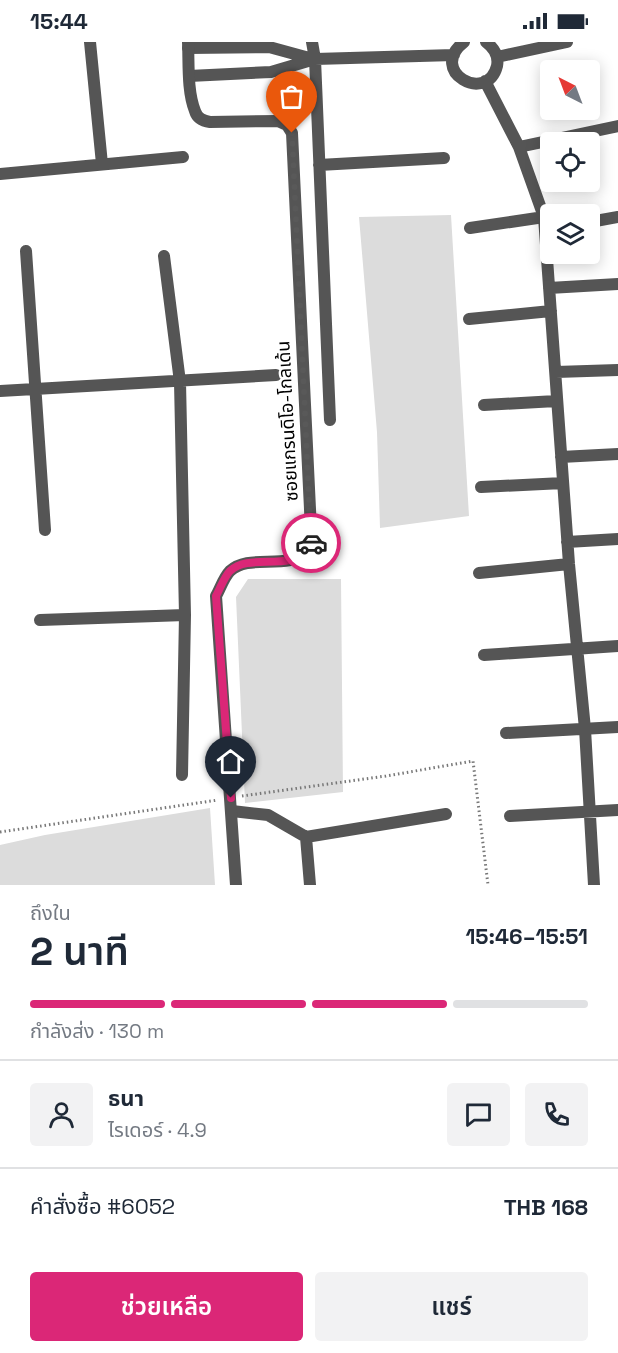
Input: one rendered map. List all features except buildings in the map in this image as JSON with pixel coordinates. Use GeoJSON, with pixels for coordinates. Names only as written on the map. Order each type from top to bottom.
{"type":"FeatureCollection","features":[{"type":"Feature","properties":{"kind":"street"},"geometry":{"type":"LineString","coordinates":[[90,42],[102,164]]}},
{"type":"Feature","properties":{"kind":"street"},"geometry":{"type":"LineString","coordinates":[[312,42],[315,59],[330,420]]}},
{"type":"Feature","properties":{"kind":"street"},"geometry":{"type":"LineString","coordinates":[[464,42],[454,56],[453,66],[460,78],[473,84],[485,81],[493,75],[496,68],[497,57],[492,47],[486,42]]}},
{"type":"Feature","properties":{"kind":"street"},"geometry":{"type":"LineString","coordinates":[[497,57],[567,42]]}},
{"type":"Feature","properties":{"kind":"street"},"geometry":{"type":"LineString","coordinates":[[188,45],[269,47],[315,59]]}},
{"type":"Feature","properties":{"kind":"street","name":"ซอยแกรนดิโอ-โกลเด้น"},"geometry":{"type":"LineString","coordinates":[[188,45],[189,76],[195,111],[204,121],[278,121],[286,125],[292,133],[312,551],[301,559],[244,563],[229,572],[216,596],[236,885]]}},
{"type":"Feature","properties":{"kind":"street"},"geometry":{"type":"LineString","coordinates":[[189,76],[271,72],[315,59],[454,56]]}},
{"type":"Feature","properties":{"kind":"street"},"geometry":{"type":"LineString","coordinates":[[485,81],[519,147],[540,206]]}},
{"type":"Feature","properties":{"kind":"street"},"geometry":{"type":"LineString","coordinates":[[519,147],[618,126]]}},
{"type":"Feature","properties":{"kind":"street"},"geometry":{"type":"LineString","coordinates":[[0,174],[183,157]]}},
{"type":"Feature","properties":{"kind":"street"},"geometry":{"type":"LineString","coordinates":[[319,165],[444,158]]}},
{"type":"Feature","properties":{"kind":"street"},"geometry":{"type":"LineString","coordinates":[[600,220],[618,217]]}},
{"type":"Feature","properties":{"kind":"street"},"geometry":{"type":"LineString","coordinates":[[470,228],[540,218]]}},
{"type":"Feature","properties":{"kind":"street"},"geometry":{"type":"LineString","coordinates":[[26,251],[45,530]]}},
{"type":"Feature","properties":{"kind":"street"},"geometry":{"type":"LineString","coordinates":[[164,256],[180,382],[184,615],[182,775]]}},
{"type":"Feature","properties":{"kind":"street"},"geometry":{"type":"LineString","coordinates":[[548,264],[567,542],[585,729],[594,885]]}},
{"type":"Feature","properties":{"kind":"street"},"geometry":{"type":"LineString","coordinates":[[549,288],[618,284]]}},
{"type":"Feature","properties":{"kind":"street"},"geometry":{"type":"LineString","coordinates":[[469,319],[551,311]]}},
{"type":"Feature","properties":{"kind":"street"},"geometry":{"type":"LineString","coordinates":[[556,372],[618,370]]}},
{"type":"Feature","properties":{"kind":"street"},"geometry":{"type":"LineString","coordinates":[[0,391],[276,375]]}},
{"type":"Feature","properties":{"kind":"street"},"geometry":{"type":"LineString","coordinates":[[484,405],[556,401]]}},
{"type":"Feature","properties":{"kind":"street"},"geometry":{"type":"LineString","coordinates":[[561,457],[618,454]]}},
{"type":"Feature","properties":{"kind":"street"},"geometry":{"type":"LineString","coordinates":[[481,488],[563,483]]}},
{"type":"Feature","properties":{"kind":"street"},"geometry":{"type":"LineString","coordinates":[[567,542],[618,539]]}},
{"type":"Feature","properties":{"kind":"street"},"geometry":{"type":"LineString","coordinates":[[479,573],[569,564]]}},
{"type":"Feature","properties":{"kind":"street"},"geometry":{"type":"LineString","coordinates":[[40,620],[184,615]]}},
{"type":"Feature","properties":{"kind":"street"},"geometry":{"type":"LineString","coordinates":[[484,655],[618,646]]}},
{"type":"Feature","properties":{"kind":"street"},"geometry":{"type":"LineString","coordinates":[[507,733],[618,727]]}},
{"type":"Feature","properties":{"kind":"street"},"geometry":{"type":"LineString","coordinates":[[232,804],[268,815],[306,837],[446,814]]}},
{"type":"Feature","properties":{"kind":"street"},"geometry":{"type":"LineString","coordinates":[[510,816],[618,810]]}},
{"type":"Feature","properties":{"kind":"street"},"geometry":{"type":"LineString","coordinates":[[306,837],[310,885]]}},
{"type":"Feature","properties":{"kind":"path"},"geometry":{"type":"LineString","coordinates":[[0,832],[232,804],[473,761],[488,885]]}},
{"type":"Feature","properties":{"kind":"shaded area"},"geometry":{"type":"Polygon","coordinates":[[[451,215],[469,516],[380,528],[377,432],[359,217],[451,215]]]}},
{"type":"Feature","properties":{"kind":"shaded area"},"geometry":{"type":"Polygon","coordinates":[[[248,579],[341,579],[343,792],[245,803],[236,597],[248,579]]]}},
{"type":"Feature","properties":{"kind":"shaded area"},"geometry":{"type":"Polygon","coordinates":[[[210,808],[215,885],[0,885],[0,845],[45,835],[210,808]]]}},
{"type":"Feature","properties":{"kind":"way so far"},"geometry":{"type":"LineString","coordinates":[[292,133],[311,543]]}},
{"type":"Feature","properties":{"kind":"route"},"geometry":{"type":"LineString","coordinates":[[231,798],[216,596],[229,572],[244,563],[301,559],[312,551],[311,543]]}}]}
